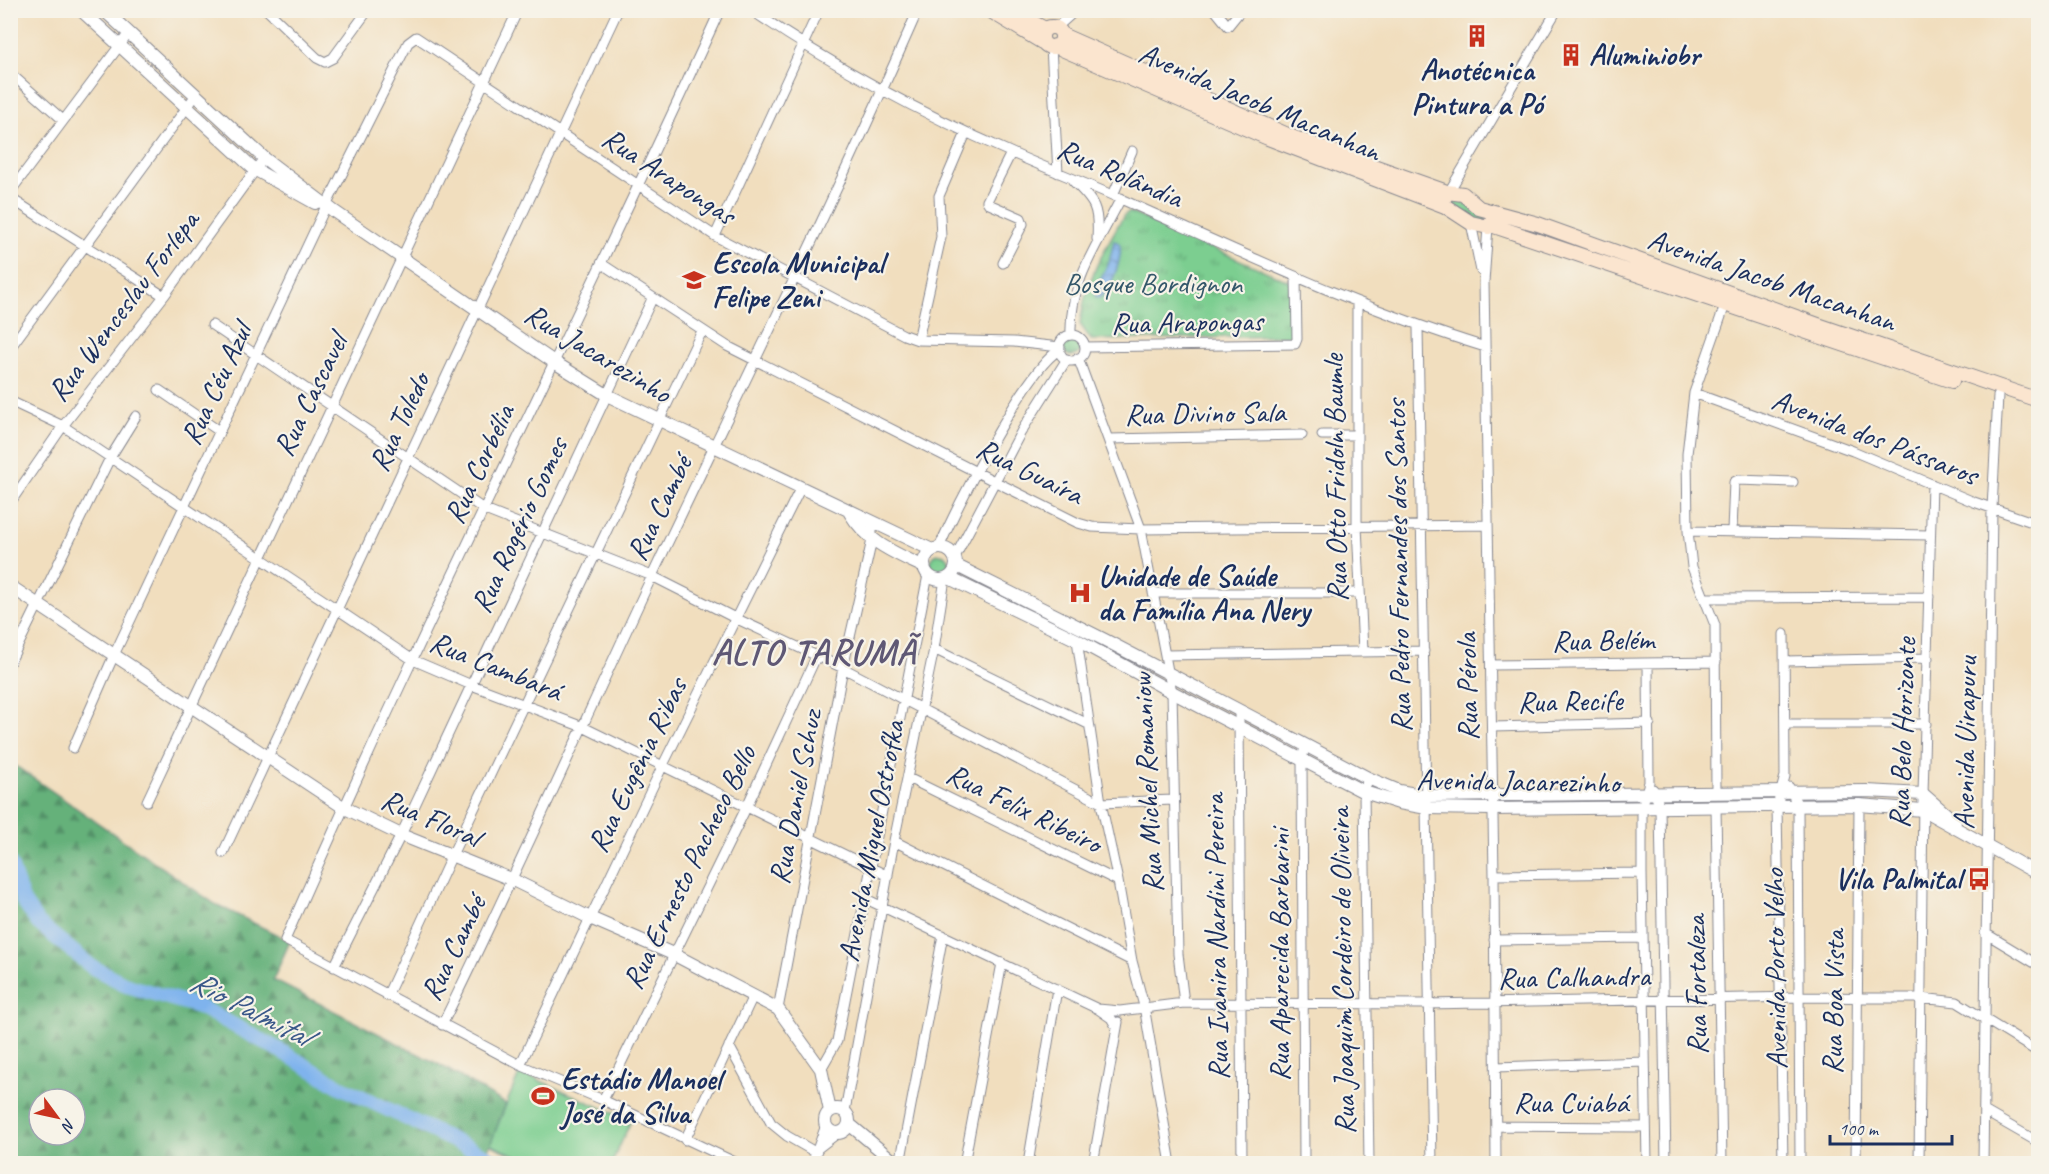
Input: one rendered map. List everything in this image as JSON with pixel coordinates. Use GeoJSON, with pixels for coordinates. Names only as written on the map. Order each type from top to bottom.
{"type":"FeatureCollection","features":[{"type":"Feature","properties":{"kind":"main road","name":"Avenida Jacob Macanhan"},"geometry":{"type":"LineString","coordinates":[[988,10],[1292,137],[1451,195],[1475,206],[1538,224],[1832,330],[2038,400]]}},
{"type":"Feature","properties":{"kind":"main road","name":"Avenida Jacob Macanhan"},"geometry":{"type":"LineString","coordinates":[[1009,10],[1052,38]]}},
{"type":"Feature","properties":{"kind":"main road","name":"Avenida Jacob Macanhan"},"geometry":{"type":"LineString","coordinates":[[1451,195],[1472,223],[1489,226],[2038,410]]}},
{"type":"Feature","properties":{"kind":"main road"},"geometry":{"type":"LineString","coordinates":[[1488,210],[1493,214],[1489,226]]}},
{"type":"Feature","properties":{"kind":"street","name":"Rua Jacarezinho"},"geometry":{"type":"LineString","coordinates":[[81,10],[255,169],[329,208]]}},
{"type":"Feature","properties":{"kind":"street","name":"Rua Jacarezinho"},"geometry":{"type":"LineString","coordinates":[[104,10],[264,158],[329,208],[554,362],[607,395],[658,420],[850,513],[936,549]]}},
{"type":"Feature","properties":{"kind":"street"},"geometry":{"type":"LineString","coordinates":[[267,10],[317,58],[325,62],[333,58],[368,10]]}},
{"type":"Feature","properties":{"kind":"street","name":"Rua Cascavel"},"geometry":{"type":"LineString","coordinates":[[147,801],[518,10]]}},
{"type":"Feature","properties":{"kind":"street","name":"Rua Toledo"},"geometry":{"type":"LineString","coordinates":[[223,853],[618,10]]}},
{"type":"Feature","properties":{"kind":"street","name":"Rua Corbélia"},"geometry":{"type":"LineString","coordinates":[[334,967],[285,940],[343,807],[640,186],[720,10]]}},
{"type":"Feature","properties":{"kind":"street","name":"Rua Rolândia"},"geometry":{"type":"LineString","coordinates":[[751,10],[803,46],[882,91],[1011,153],[1117,197],[1357,304],[1418,327],[1485,347]]}},
{"type":"Feature","properties":{"kind":"street"},"geometry":{"type":"LineString","coordinates":[[715,236],[819,10]]}},
{"type":"Feature","properties":{"kind":"street","name":"Rua Cambé"},"geometry":{"type":"LineString","coordinates":[[442,1025],[513,880],[652,576],[756,362],[918,10]]}},
{"type":"Feature","properties":{"kind":"street"},"geometry":{"type":"LineString","coordinates":[[1058,173],[1052,38],[1076,10]]}},
{"type":"Feature","properties":{"kind":"street"},"geometry":{"type":"LineString","coordinates":[[1218,14],[1228,26],[1241,10]]}},
{"type":"Feature","properties":{"kind":"street"},"geometry":{"type":"LineString","coordinates":[[1451,195],[1557,10]]}},
{"type":"Feature","properties":{"kind":"street"},"geometry":{"type":"LineString","coordinates":[[10,192],[129,33]]}},
{"type":"Feature","properties":{"kind":"street","name":"Rua Arapongas"},"geometry":{"type":"LineString","coordinates":[[408,43],[416,37],[715,236],[918,340],[1014,342],[1060,348]]}},
{"type":"Feature","properties":{"kind":"street","name":"Rua Céu Azul"},"geometry":{"type":"LineString","coordinates":[[73,748],[114,654],[219,432],[408,43]]}},
{"type":"Feature","properties":{"kind":"street"},"geometry":{"type":"LineString","coordinates":[[10,73],[63,120]]}},
{"type":"Feature","properties":{"kind":"street"},"geometry":{"type":"LineString","coordinates":[[10,348],[196,95]]}},
{"type":"Feature","properties":{"kind":"street"},"geometry":{"type":"LineString","coordinates":[[918,340],[941,237],[939,196],[966,132]]}},
{"type":"Feature","properties":{"kind":"street"},"geometry":{"type":"LineString","coordinates":[[1071,335],[1070,311],[1077,285],[1117,197],[1132,151]]}},
{"type":"Feature","properties":{"kind":"street"},"geometry":{"type":"LineString","coordinates":[[1004,263],[1023,224],[1021,219],[988,204],[987,201],[1011,153]]}},
{"type":"Feature","properties":{"kind":"street","name":"Rua Wenceslau Forlepa"},"geometry":{"type":"LineString","coordinates":[[10,503],[63,426],[164,296],[264,158]]}},
{"type":"Feature","properties":{"kind":"street"},"geometry":{"type":"LineString","coordinates":[[1069,177],[1088,195],[1097,210],[1096,244]]}},
{"type":"Feature","properties":{"kind":"street"},"geometry":{"type":"LineString","coordinates":[[10,198],[164,296]]}},
{"type":"Feature","properties":{"kind":"street","name":"Rua Pérola"},"geometry":{"type":"LineString","coordinates":[[1472,223],[1484,282]]}},
{"type":"Feature","properties":{"kind":"street","name":"Rua Pérola"},"geometry":{"type":"LineString","coordinates":[[1489,226],[1484,282],[1492,727],[1496,1164]]}},
{"type":"Feature","properties":{"kind":"street","name":"Rua Guaíra"},"geometry":{"type":"LineString","coordinates":[[602,264],[702,331],[756,362],[1078,523],[1092,527],[1141,529],[1488,525]]}},
{"type":"Feature","properties":{"kind":"street","name":"Rua Arapongas"},"geometry":{"type":"LineString","coordinates":[[1085,347],[1295,344],[1297,339],[1296,278]]}},
{"type":"Feature","properties":{"kind":"street","name":"Rua Rogério Gomes"},"geometry":{"type":"LineString","coordinates":[[334,967],[401,835],[469,684],[652,298]]}},
{"type":"Feature","properties":{"kind":"street","name":"Rua Otto Fridoln Baumle"},"geometry":{"type":"LineString","coordinates":[[1357,304],[1357,525],[1363,651]]}},
{"type":"Feature","properties":{"kind":"street"},"geometry":{"type":"LineString","coordinates":[[1716,791],[1715,625],[1692,567],[1688,531],[1687,453],[1694,393],[1725,304]]}},
{"type":"Feature","properties":{"kind":"street"},"geometry":{"type":"LineString","coordinates":[[212,325],[485,510],[652,576],[735,618],[843,668],[1101,803],[1173,800]]}},
{"type":"Feature","properties":{"kind":"street","name":"Rua Pedro Fernandes dos Santos"},"geometry":{"type":"LineString","coordinates":[[1418,327],[1427,1004],[1432,1164]]}},
{"type":"Feature","properties":{"kind":"street"},"geometry":{"type":"LineString","coordinates":[[387,996],[702,331]]}},
{"type":"Feature","properties":{"kind":"street"},"geometry":{"type":"LineString","coordinates":[[1071,335],[1080,338],[1085,347],[1078,358],[1067,359],[994,481],[947,578],[936,579],[926,571],[926,557],[936,549],[976,472],[1037,370],[1050,354],[1060,348],[1062,340],[1071,335]]}},
{"type":"Feature","properties":{"kind":"street"},"geometry":{"type":"LineString","coordinates":[[1060,348],[1067,359]]}},
{"type":"Feature","properties":{"kind":"street","name":"Rua Michel Romaniow"},"geometry":{"type":"LineString","coordinates":[[1078,358],[1141,529],[1166,655],[1172,692],[1178,954],[1185,1003]]}},
{"type":"Feature","properties":{"kind":"street"},"geometry":{"type":"LineString","coordinates":[[159,390],[219,432]]}},
{"type":"Feature","properties":{"kind":"street","name":"Avenida dos Pássaros"},"geometry":{"type":"LineString","coordinates":[[1694,393],[1853,451],[1992,508],[2038,524]]}},
{"type":"Feature","properties":{"kind":"street","name":"Avenida Uirapuru"},"geometry":{"type":"LineString","coordinates":[[1983,1164],[1992,508],[1998,396]]}},
{"type":"Feature","properties":{"kind":"street","name":"Rua Cambará"},"geometry":{"type":"LineString","coordinates":[[10,401],[63,426],[339,608],[413,660],[524,706],[583,727],[888,876]]}},
{"type":"Feature","properties":{"kind":"street"},"geometry":{"type":"LineString","coordinates":[[10,662],[110,458],[136,416]]}},
{"type":"Feature","properties":{"kind":"street","name":"Rua Divino Sala"},"geometry":{"type":"LineString","coordinates":[[1110,440],[1302,435]]}},
{"type":"Feature","properties":{"kind":"street"},"geometry":{"type":"LineString","coordinates":[[1322,435],[1357,435]]}},
{"type":"Feature","properties":{"kind":"street"},"geometry":{"type":"LineString","coordinates":[[1732,531],[1734,482],[1738,480],[1793,482]]}},
{"type":"Feature","properties":{"kind":"street","name":"Rua Belo Horizonte"},"geometry":{"type":"LineString","coordinates":[[1919,1164],[1923,794],[1932,484]]}},
{"type":"Feature","properties":{"kind":"street","name":"Rua Eugênia Ribas"},"geometry":{"type":"LineString","coordinates":[[520,1065],[663,765],[800,489]]}},
{"type":"Feature","properties":{"kind":"street","name":"Rua Jacarezinho"},"geometry":{"type":"LineString","coordinates":[[850,513],[859,529],[872,540],[926,571]]}},
{"type":"Feature","properties":{"kind":"street","name":"Rua Daniel Schuz"},"geometry":{"type":"LineString","coordinates":[[778,1010],[843,668],[872,540],[872,523]]}},
{"type":"Feature","properties":{"kind":"street"},"geometry":{"type":"LineString","coordinates":[[1688,531],[1930,535]]}},
{"type":"Feature","properties":{"kind":"street"},"geometry":{"type":"LineString","coordinates":[[936,549],[949,550],[956,562]]}},
{"type":"Feature","properties":{"kind":"street","name":"Avenida Jacarezinho"},"geometry":{"type":"LineString","coordinates":[[956,562],[1305,746],[1368,778],[1426,802],[1491,809],[1859,805],[1923,810]]}},
{"type":"Feature","properties":{"kind":"street","name":"Avenida Miguel Ostrofka"},"geometry":{"type":"LineString","coordinates":[[821,1069],[837,1041],[926,571]]}},
{"type":"Feature","properties":{"kind":"street","name":"Avenida Jacarezinho"},"geometry":{"type":"LineString","coordinates":[[947,578],[1077,640],[1364,792],[1399,804],[1491,794],[1650,789],[1867,791],[1923,794]]}},
{"type":"Feature","properties":{"kind":"street","name":"Avenida Miguel Ostrofka"},"geometry":{"type":"LineString","coordinates":[[839,1110],[947,578]]}},
{"type":"Feature","properties":{"kind":"street","name":"Rua Floral"},"geometry":{"type":"LineString","coordinates":[[10,586],[343,807],[401,835],[513,880],[590,918],[673,954],[778,1010],[821,1069],[839,1110]]}},
{"type":"Feature","properties":{"kind":"street"},"geometry":{"type":"LineString","coordinates":[[1153,593],[1359,593]]}},
{"type":"Feature","properties":{"kind":"street"},"geometry":{"type":"LineString","coordinates":[[1705,598],[1929,597]]}},
{"type":"Feature","properties":{"kind":"street","name":"Avenida Porto Velho"},"geometry":{"type":"LineString","coordinates":[[1784,634],[1785,776],[1787,792],[1798,806],[1800,1164]]}},
{"type":"Feature","properties":{"kind":"street"},"geometry":{"type":"LineString","coordinates":[[1077,640],[1101,803],[1132,961],[1144,1006],[1171,1164]]}},
{"type":"Feature","properties":{"kind":"street"},"geometry":{"type":"LineString","coordinates":[[934,649],[1088,724]]}},
{"type":"Feature","properties":{"kind":"street"},"geometry":{"type":"LineString","coordinates":[[1166,655],[1424,651]]}},
{"type":"Feature","properties":{"kind":"street","name":"Rua Ernesto Pacheco Bello"},"geometry":{"type":"LineString","coordinates":[[603,1100],[747,806],[817,655]]}},
{"type":"Feature","properties":{"kind":"street"},"geometry":{"type":"LineString","coordinates":[[1785,661],[1928,658]]}},
{"type":"Feature","properties":{"kind":"street","name":"Rua Belém"},"geometry":{"type":"LineString","coordinates":[[1491,665],[1716,662]]}},
{"type":"Feature","properties":{"kind":"street"},"geometry":{"type":"LineString","coordinates":[[1647,1164],[1642,808],[1650,789],[1648,663]]}},
{"type":"Feature","properties":{"kind":"street","name":"Rua Ivanira Nardini Pereira"},"geometry":{"type":"LineString","coordinates":[[1239,711],[1239,1002],[1242,1164]]}},
{"type":"Feature","properties":{"kind":"street","name":"Rua Recife"},"geometry":{"type":"LineString","coordinates":[[1492,727],[1650,723]]}},
{"type":"Feature","properties":{"kind":"street"},"geometry":{"type":"LineString","coordinates":[[1785,724],[1926,724]]}},
{"type":"Feature","properties":{"kind":"street","name":"Rua Aparecida Barbarini"},"geometry":{"type":"LineString","coordinates":[[1304,1164],[1302,760],[1305,746]]}},
{"type":"Feature","properties":{"kind":"street","name":"Rua Felix Ribeiro"},"geometry":{"type":"LineString","coordinates":[[908,778],[1118,881]]}},
{"type":"Feature","properties":{"kind":"street","name":"Rua Joaquim Cordeiro de Oliveira"},"geometry":{"type":"LineString","coordinates":[[1368,778],[1364,792],[1365,1003],[1369,1164]]}},
{"type":"Feature","properties":{"kind":"street"},"geometry":{"type":"LineString","coordinates":[[1650,789],[1660,807],[1666,1164]]}},
{"type":"Feature","properties":{"kind":"street","name":"Avenida Porto Velho"},"geometry":{"type":"LineString","coordinates":[[1783,1164],[1778,806],[1787,792]]}},
{"type":"Feature","properties":{"kind":"street"},"geometry":{"type":"LineString","coordinates":[[1923,794],[1972,836]]}},
{"type":"Feature","properties":{"kind":"street","name":"Rua Boa Vista"},"geometry":{"type":"LineString","coordinates":[[1856,1164],[1859,805]]}},
{"type":"Feature","properties":{"kind":"street","name":"Rua Fortaleza"},"geometry":{"type":"LineString","coordinates":[[1716,807],[1722,1164]]}},
{"type":"Feature","properties":{"kind":"street"},"geometry":{"type":"LineString","coordinates":[[1923,810],[2038,873]]}},
{"type":"Feature","properties":{"kind":"street"},"geometry":{"type":"LineString","coordinates":[[894,841],[1132,961]]}},
{"type":"Feature","properties":{"kind":"street"},"geometry":{"type":"LineString","coordinates":[[1494,875],[1642,873]]}},
{"type":"Feature","properties":{"kind":"street"},"geometry":{"type":"LineString","coordinates":[[864,897],[1098,1009],[1111,1018],[1117,1028]]}},
{"type":"Feature","properties":{"kind":"street"},"geometry":{"type":"LineString","coordinates":[[1985,933],[2038,965]]}},
{"type":"Feature","properties":{"kind":"street"},"geometry":{"type":"LineString","coordinates":[[826,1125],[831,1131],[842,1130],[874,1146],[899,1164],[943,934]]}},
{"type":"Feature","properties":{"kind":"street"},"geometry":{"type":"LineString","coordinates":[[1494,940],[1643,938]]}},
{"type":"Feature","properties":{"kind":"street"},"geometry":{"type":"LineString","coordinates":[[964,1164],[1002,963]]}},
{"type":"Feature","properties":{"kind":"street"},"geometry":{"type":"LineString","coordinates":[[334,967],[520,1065],[603,1100],[739,1164]]}},
{"type":"Feature","properties":{"kind":"street"},"geometry":{"type":"LineString","coordinates":[[1028,1164],[1057,989]]}},
{"type":"Feature","properties":{"kind":"street"},"geometry":{"type":"LineString","coordinates":[[685,1140],[753,996]]}},
{"type":"Feature","properties":{"kind":"street","name":"Rua Calhandra"},"geometry":{"type":"LineString","coordinates":[[1098,1009],[1120,1011],[1144,1006],[1239,1002],[1427,1004],[1800,997],[1921,998],[1957,1002],[2038,1052]]}},
{"type":"Feature","properties":{"kind":"street"},"geometry":{"type":"LineString","coordinates":[[1093,1164],[1120,1011]]}},
{"type":"Feature","properties":{"kind":"street"},"geometry":{"type":"LineString","coordinates":[[729,1046],[771,1123],[787,1136],[816,1150]]}},
{"type":"Feature","properties":{"kind":"street"},"geometry":{"type":"LineString","coordinates":[[1496,1067],[1645,1062]]}},
{"type":"Feature","properties":{"kind":"street"},"geometry":{"type":"LineString","coordinates":[[812,1164],[816,1150],[826,1125],[826,1116],[839,1110],[849,1117],[842,1130],[816,1150]]}},
{"type":"Feature","properties":{"kind":"street"},"geometry":{"type":"LineString","coordinates":[[1984,1111],[2038,1142]]}},
{"type":"Feature","properties":{"kind":"street","name":"Rua Cuiabá"},"geometry":{"type":"LineString","coordinates":[[1496,1126],[1646,1126]]}},
{"type":"Feature","properties":{"kind":"green space"},"geometry":{"type":"Polygon","coordinates":[[[1453,195],[1486,216],[1486,222],[1476,222],[1470,215],[1453,205],[1450,202],[1453,195]]]}},
{"type":"Feature","properties":{"kind":"green space","name":"Bosque Bordignon"},"geometry":{"type":"Polygon","coordinates":[[[1129,212],[1293,283],[1293,336],[1091,340],[1080,324],[1086,294],[1102,254],[1124,215],[1129,212]]]}},
{"type":"Feature","properties":{"kind":"green space"},"geometry":{"type":"Polygon","coordinates":[[[1072,338],[1079,340],[1081,347],[1079,354],[1072,356],[1065,354],[1063,347],[1065,340],[1072,338]]]}},
{"type":"Feature","properties":{"kind":"green space"},"geometry":{"type":"Polygon","coordinates":[[[936,554],[944,554],[950,560],[950,568],[944,574],[936,574],[930,568],[930,560],[936,554]]]}},
{"type":"Feature","properties":{"kind":"green space"},"geometry":{"type":"Polygon","coordinates":[[[10,762],[215,904],[290,941],[273,980],[440,1065],[506,1104],[483,1163],[11,1163],[10,762]]]}},
{"type":"Feature","properties":{"kind":"green space","name":"Estádio Manoel José da Silva"},"geometry":{"type":"Polygon","coordinates":[[[520,1072],[631,1121],[612,1163],[533,1163],[489,1144],[520,1072]]]}},
{"type":"Feature","properties":{"kind":"water"},"geometry":{"type":"Polygon","coordinates":[[[1114,241],[1119,243],[1120,249],[1118,265],[1107,290],[1098,298],[1095,296],[1096,287],[1109,263],[1114,241]]]}},
{"type":"Feature","properties":{"kind":"waterway","name":"Rio Palmital"},"geometry":{"type":"LineString","coordinates":[[10,864],[23,901],[38,923],[92,967],[129,986],[200,1007],[341,1087],[502,1164]]}},
{"type":"Feature","properties":{"kind":"place","name":"Anotécnica Pintura a Pó"},"geometry":{"type":"Point","coordinates":[1477,36]}},
{"type":"Feature","properties":{"kind":"place","name":"Aluminiobr"},"geometry":{"type":"Point","coordinates":[1571,55]}},
{"type":"Feature","properties":{"kind":"place","name":"Escola Municipal Felipe Zeni"},"geometry":{"type":"Point","coordinates":[694,280]}},
{"type":"Feature","properties":{"kind":"place","name":"Unidade de Saúde da Família Ana Nery"},"geometry":{"type":"Point","coordinates":[1080,593]}},
{"type":"Feature","properties":{"kind":"place","name":"Vila Palmital"},"geometry":{"type":"Point","coordinates":[1979,879]}},
{"type":"Feature","properties":{"kind":"place","name":"Estádio Manoel José da Silva"},"geometry":{"type":"Point","coordinates":[543,1096]}},
{"type":"Feature","properties":{"kind":"district","name":"ALTO TARUMÃ"},"geometry":{"type":"Point","coordinates":[814,652]}}]}
